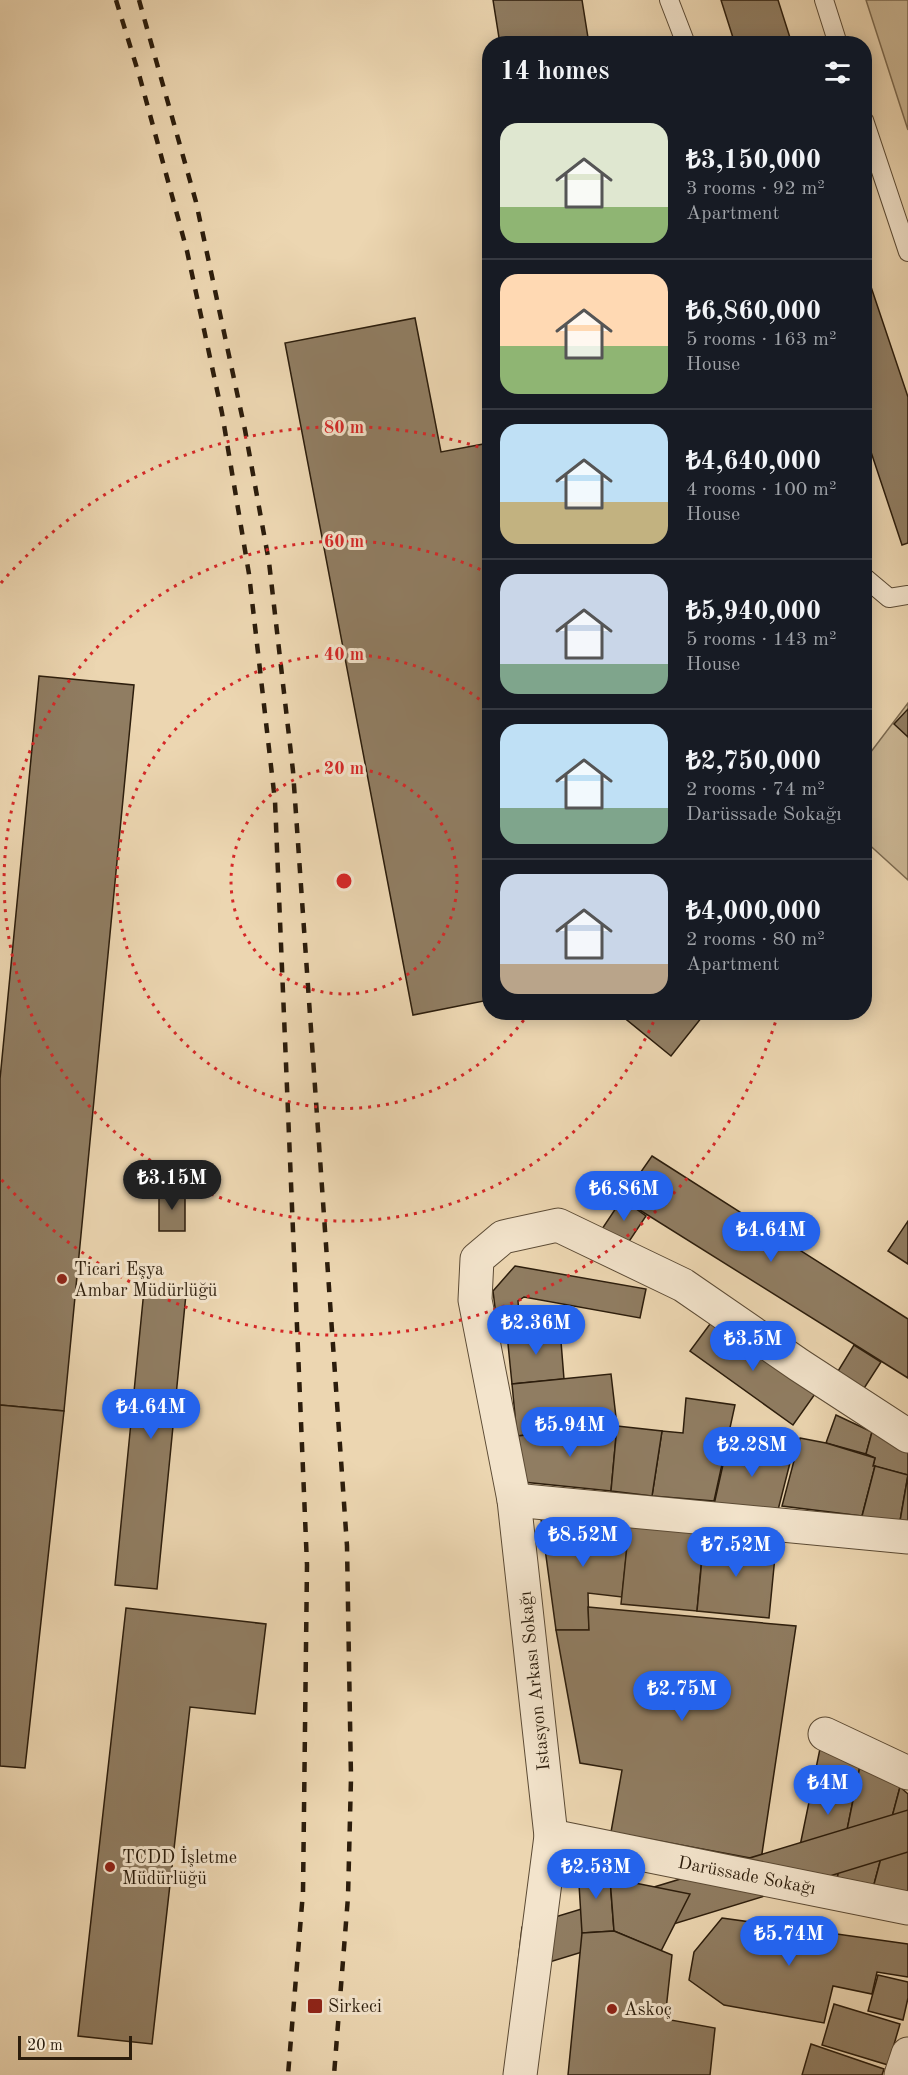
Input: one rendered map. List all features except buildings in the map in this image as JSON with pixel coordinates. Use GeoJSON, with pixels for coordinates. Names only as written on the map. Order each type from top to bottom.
{"type":"FeatureCollection","features":[{"type":"Feature","properties":{"kind":"street","name":"Istasyon Arkası Sokağı"},"geometry":{"type":"LineString","coordinates":[[520,2075],[550,1836],[514,1500],[475,1300],[477,1259],[503,1238],[558,1225],[683,1285],[908,1436]]}},
{"type":"Feature","properties":{"kind":"street"},"geometry":{"type":"LineString","coordinates":[[514,1500],[908,1537]]}},
{"type":"Feature","properties":{"kind":"street"},"geometry":{"type":"LineString","coordinates":[[825,1734],[908,1773]]}},
{"type":"Feature","properties":{"kind":"street","name":"Darüssade Sokağı"},"geometry":{"type":"LineString","coordinates":[[550,1836],[908,1908]]}},
{"type":"Feature","properties":{"kind":"lane"},"geometry":{"type":"LineString","coordinates":[[669,0],[683,36]]}},
{"type":"Feature","properties":{"kind":"lane"},"geometry":{"type":"LineString","coordinates":[[824,0],[835,36]]}},
{"type":"Feature","properties":{"kind":"lane"},"geometry":{"type":"LineString","coordinates":[[872,144],[908,252]]}},
{"type":"Feature","properties":{"kind":"lane"},"geometry":{"type":"LineString","coordinates":[[872,584],[889,598],[908,595]]}},
{"type":"Feature","properties":{"kind":"shaded area"},"geometry":{"type":"Polygon","coordinates":[[[866,0],[908,0],[908,130],[866,0]]]}},
{"type":"Feature","properties":{"kind":"shaded area"},"geometry":{"type":"Polygon","coordinates":[[[908,703],[908,880],[872,847],[872,750],[908,703]]]}},
{"type":"Feature","properties":{"kind":"railway"},"geometry":{"type":"LineString","coordinates":[[116,0],[140,78],[187,251],[222,413],[249,574],[275,801],[307,1565],[303,1892],[288,2075]]}},
{"type":"Feature","properties":{"kind":"railway"},"geometry":{"type":"LineString","coordinates":[[139,0],[196,202],[245,430],[269,562],[293,771],[347,1546],[351,1778],[348,1897],[334,2075]]}},
{"type":"Feature","properties":{"kind":"place","name":"Ticari Eşya Ambar Müdürlüğü"},"geometry":{"type":"Point","coordinates":[62,1279]}},
{"type":"Feature","properties":{"kind":"place","name":"TCDD İşletme Müdürlüğü"},"geometry":{"type":"Point","coordinates":[110,1867]}},
{"type":"Feature","properties":{"kind":"place","name":"Sirkeci"},"geometry":{"type":"Point","coordinates":[315,2006]}},
{"type":"Feature","properties":{"kind":"place","name":"Askoç"},"geometry":{"type":"Point","coordinates":[612,2009]}}]}
